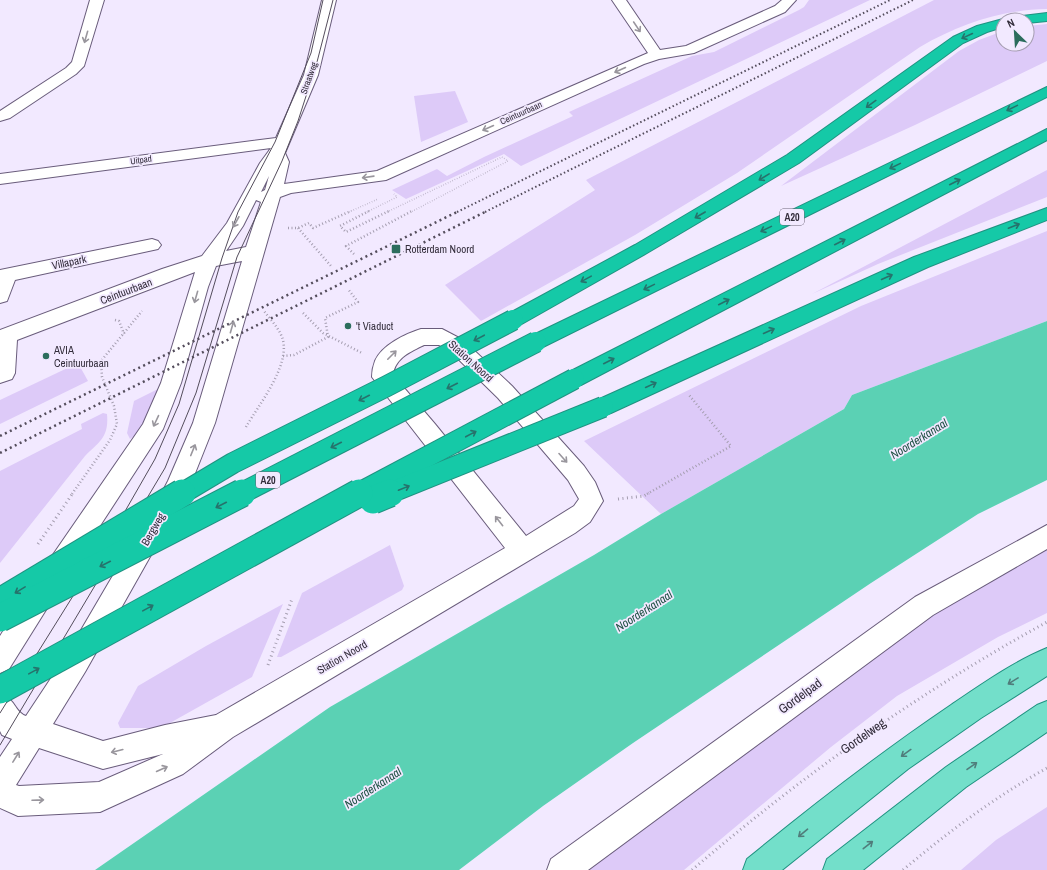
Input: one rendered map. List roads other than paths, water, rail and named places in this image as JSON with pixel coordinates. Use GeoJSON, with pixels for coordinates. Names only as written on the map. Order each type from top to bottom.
{"type":"FeatureCollection","features":[{"type":"Feature","properties":{"kind":"highway"},"geometry":{"type":"LineString","coordinates":[[1035,18],[1047,17]]}},
{"type":"Feature","properties":{"kind":"highway"},"geometry":{"type":"LineString","coordinates":[[0,602],[233,463],[387,386],[513,320],[641,249],[793,159],[958,40],[982,29],[995,25]]}},
{"type":"Feature","properties":{"kind":"highway","name":"A20"},"geometry":{"type":"LineString","coordinates":[[0,618],[536,342],[1047,91]]}},
{"type":"Feature","properties":{"kind":"highway"},"geometry":{"type":"LineString","coordinates":[[0,690],[264,544],[574,379],[1047,134]]}},
{"type":"Feature","properties":{"kind":"highway"},"geometry":{"type":"LineString","coordinates":[[264,544],[603,407],[921,262],[1047,214]]}},
{"type":"Feature","properties":{"kind":"main road"},"geometry":{"type":"LineString","coordinates":[[758,870],[839,802],[975,705],[1047,661]]}},
{"type":"Feature","properties":{"kind":"main road"},"geometry":{"type":"LineString","coordinates":[[838,870],[956,777],[1047,715]]}},
{"type":"Feature","properties":{"kind":"street"},"geometry":{"type":"LineString","coordinates":[[0,116],[6,115],[79,64],[97,0]]}},
{"type":"Feature","properties":{"kind":"street","name":"Straatweg"},"geometry":{"type":"LineString","coordinates":[[210,261],[234,226],[268,163],[280,148],[312,75],[329,0]]}},
{"type":"Feature","properties":{"kind":"street"},"geometry":{"type":"LineString","coordinates":[[619,0],[656,55]]}},
{"type":"Feature","properties":{"kind":"street","name":"Ceintuurbaan"},"geometry":{"type":"LineString","coordinates":[[245,204],[289,188],[380,176],[656,55],[689,50],[780,10],[789,0]]}},
{"type":"Feature","properties":{"kind":"street","name":"Straatweg"},"geometry":{"type":"LineString","coordinates":[[254,252],[273,193],[281,162],[280,148]]}},
{"type":"Feature","properties":{"kind":"street","name":"Uitpad"},"geometry":{"type":"LineString","coordinates":[[0,179],[280,148]]}},
{"type":"Feature","properties":{"kind":"street","name":"Villapark"},"geometry":{"type":"LineString","coordinates":[[0,296],[6,275],[152,245]]}},
{"type":"Feature","properties":{"kind":"street","name":"Ceintuurbaan"},"geometry":{"type":"LineString","coordinates":[[4,337],[169,274],[210,261],[254,252]]}},
{"type":"Feature","properties":{"kind":"street","name":"Bergweg"},"geometry":{"type":"LineString","coordinates":[[0,782],[76,662],[178,486],[204,423],[254,252]]}},
{"type":"Feature","properties":{"kind":"street"},"geometry":{"type":"LineString","coordinates":[[0,660],[77,538],[152,428],[171,383],[199,287],[210,261]]}},
{"type":"Feature","properties":{"kind":"street"},"geometry":{"type":"LineString","coordinates":[[0,376],[5,373],[4,337]]}},
{"type":"Feature","properties":{"kind":"street","name":"Station Noord"},"geometry":{"type":"LineString","coordinates":[[0,793],[18,801],[100,797],[173,764],[224,727],[253,709],[523,552],[582,514],[591,501],[587,489],[576,473],[505,392],[456,345],[442,337],[420,338],[398,349],[384,363],[382,377],[427,430],[523,552]]}},
{"type":"Feature","properties":{"kind":"street","name":"Gordelpad"},"geometry":{"type":"LineString","coordinates":[[562,870],[924,606],[1047,536]]}},
{"type":"Feature","properties":{"kind":"street","name":"Station Noord"},"geometry":{"type":"LineString","coordinates":[[0,709],[2,709],[12,725],[103,755],[165,739],[224,727]]}},
{"type":"Feature","properties":{"kind":"water","name":"Noorderkanaal"},"geometry":{"type":"Polygon","coordinates":[[[1047,321],[1047,480],[978,514],[871,583],[633,743],[543,806],[459,870],[95,870],[330,707],[844,409],[852,395],[1047,321]]]}},
{"type":"Feature","properties":{"kind":"tram line"},"geometry":{"type":"LineString","coordinates":[[0,713],[116,527],[155,459],[179,404],[222,258],[238,212],[275,142],[311,53],[323,0]]}},
{"type":"Feature","properties":{"kind":"tram line"},"geometry":{"type":"LineString","coordinates":[[0,745],[165,468],[196,393],[237,257],[282,161],[298,121],[317,62],[333,0]]}},
{"type":"Feature","properties":{"kind":"railway"},"geometry":{"type":"LineString","coordinates":[[457,212],[890,0]]}},
{"type":"Feature","properties":{"kind":"railway"},"geometry":{"type":"LineString","coordinates":[[485,212],[913,0]]}},
{"type":"Feature","properties":{"kind":"railway"},"geometry":{"type":"LineString","coordinates":[[0,436],[459,211]]}},
{"type":"Feature","properties":{"kind":"railway"},"geometry":{"type":"LineString","coordinates":[[0,453],[487,211]]}},
{"type":"Feature","properties":{"kind":"place","name":"Rotterdam Noord"},"geometry":{"type":"Point","coordinates":[396,249]}},
{"type":"Feature","properties":{"kind":"place","name":"'t Viaduct"},"geometry":{"type":"Point","coordinates":[348,326]}},
{"type":"Feature","properties":{"kind":"place","name":"AVIA Ceintuurbaan"},"geometry":{"type":"Point","coordinates":[46,356]}}]}
